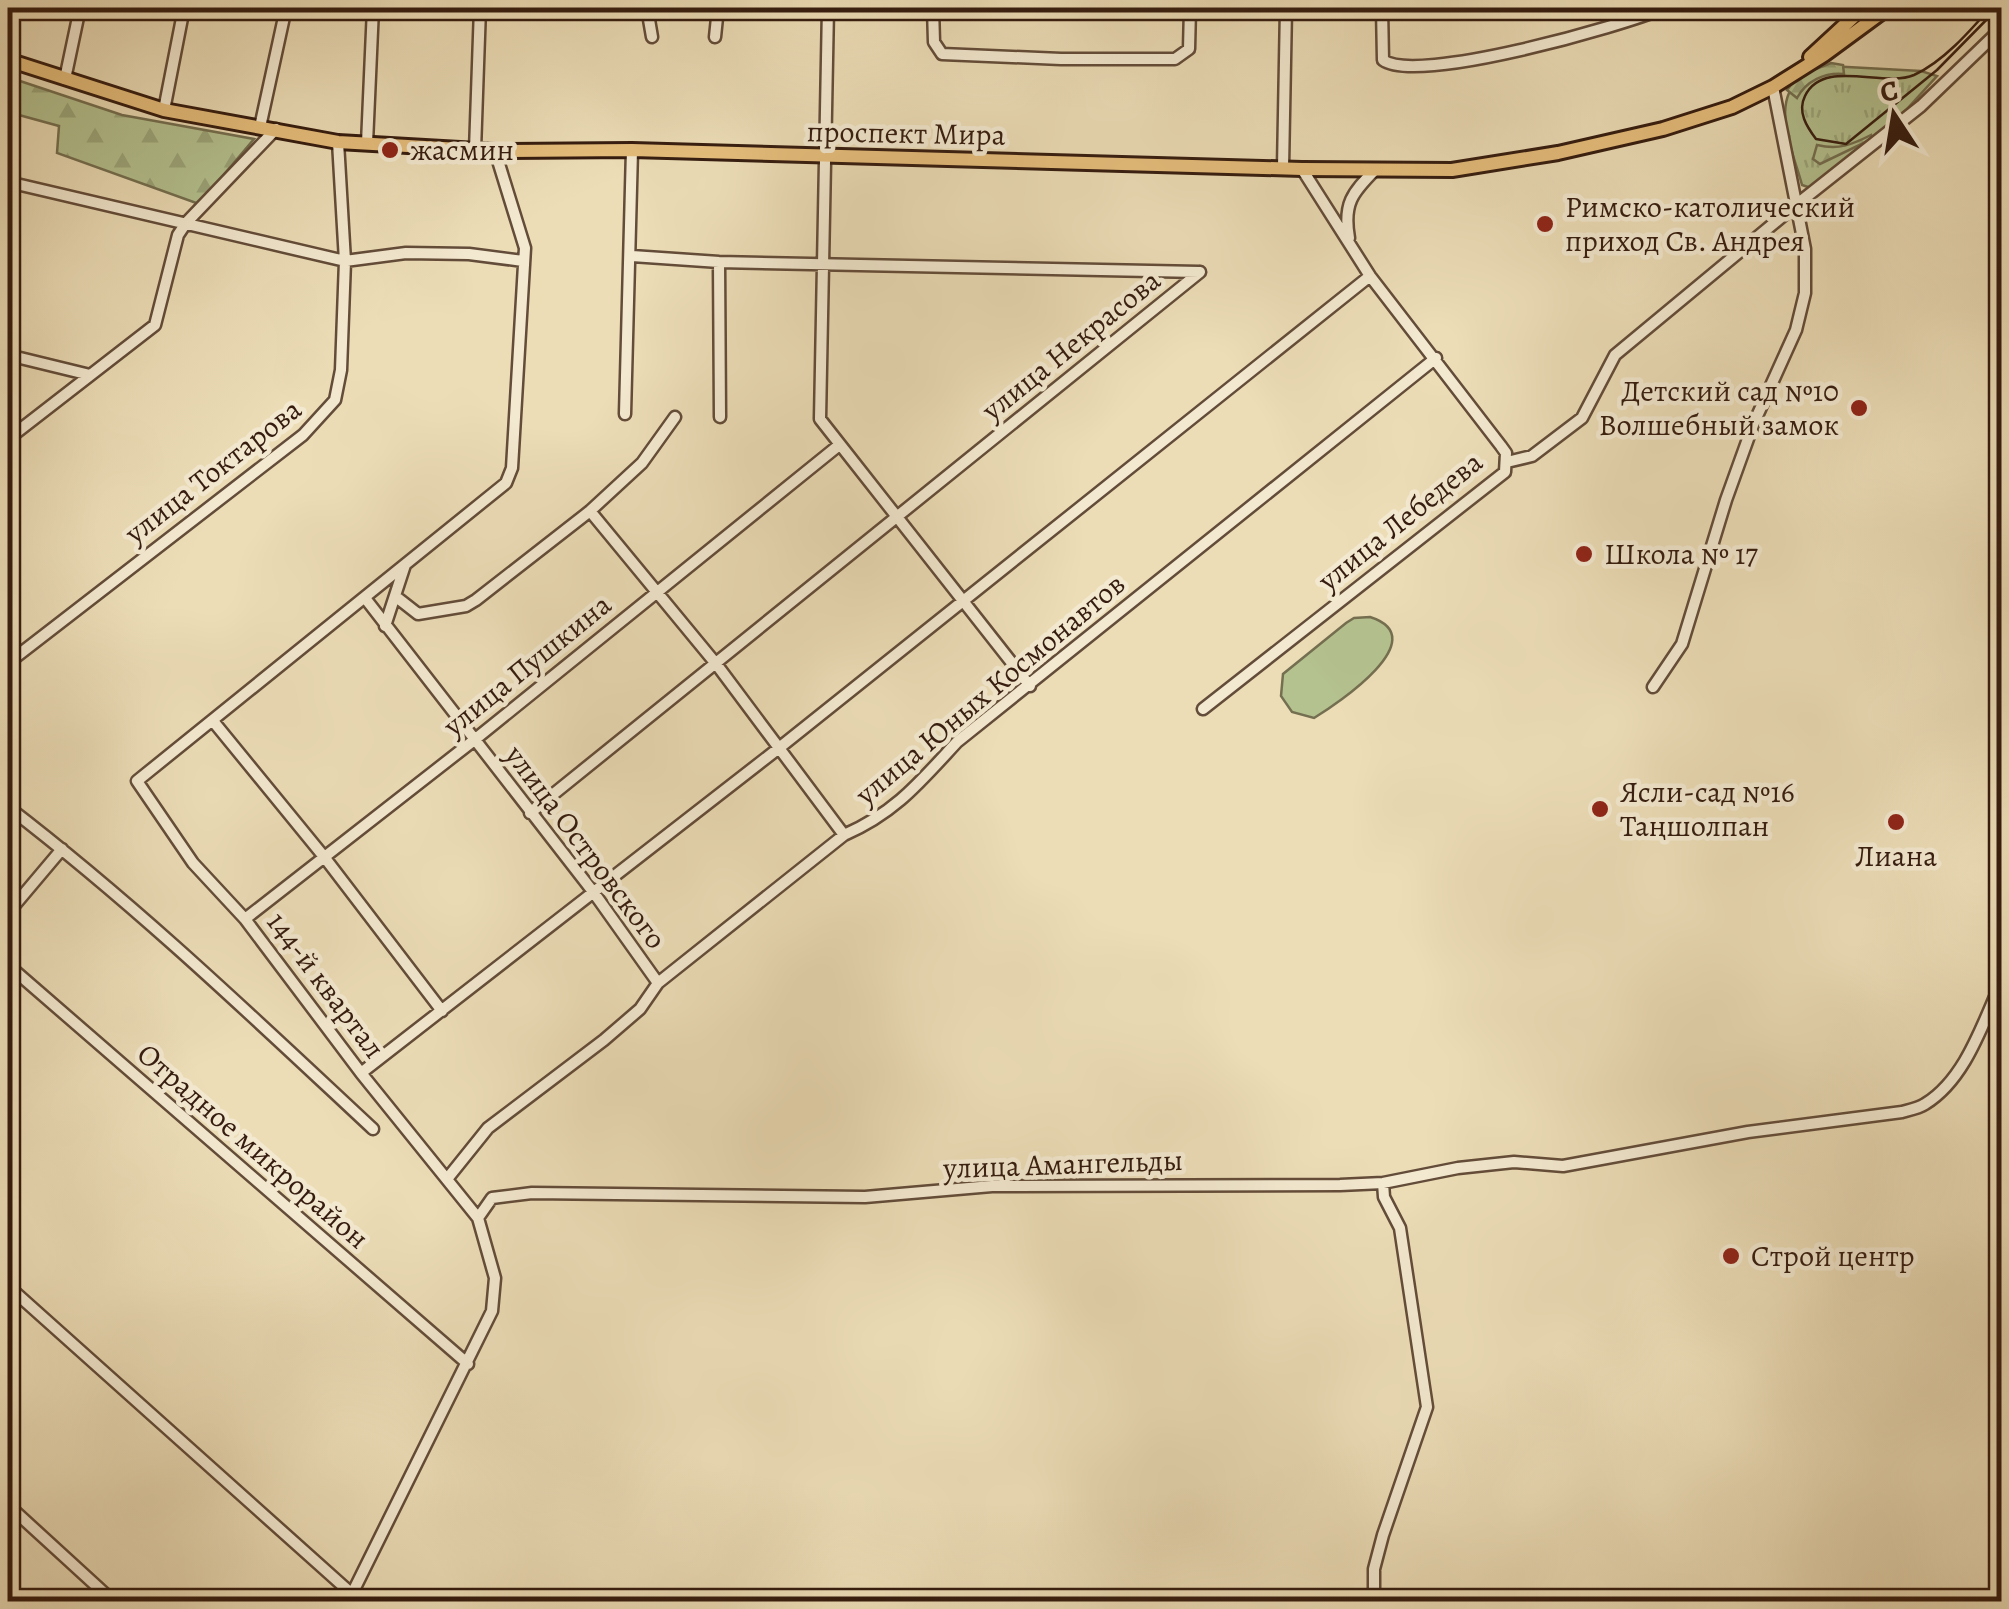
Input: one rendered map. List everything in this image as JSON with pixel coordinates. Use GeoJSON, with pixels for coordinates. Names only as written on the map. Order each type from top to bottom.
{"type":"FeatureCollection","features":[{"type":"Feature","properties":{"kind":"main road","name":"проспект Мира"},"geometry":{"type":"LineString","coordinates":[[1797,70],[1863,8]]}},
{"type":"Feature","properties":{"kind":"main road","name":"проспект Мира"},"geometry":{"type":"LineString","coordinates":[[8,60],[164,110],[338,142],[495,151],[632,150],[1452,170],[1558,153],[1663,129],[1732,107],[1824,55],[1888,8]]}},
{"type":"Feature","properties":{"kind":"street"},"geometry":{"type":"LineString","coordinates":[[66,79],[80,8]]}},
{"type":"Feature","properties":{"kind":"street"},"geometry":{"type":"LineString","coordinates":[[164,110],[184,8]]}},
{"type":"Feature","properties":{"kind":"street"},"geometry":{"type":"LineString","coordinates":[[260,127],[286,8]]}},
{"type":"Feature","properties":{"kind":"street"},"geometry":{"type":"LineString","coordinates":[[368,143],[373,8]]}},
{"type":"Feature","properties":{"kind":"street"},"geometry":{"type":"LineString","coordinates":[[475,150],[480,8]]}},
{"type":"Feature","properties":{"kind":"street"},"geometry":{"type":"LineString","coordinates":[[647,8],[652,37]]}},
{"type":"Feature","properties":{"kind":"street"},"geometry":{"type":"LineString","coordinates":[[715,36],[718,8]]}},
{"type":"Feature","properties":{"kind":"street"},"geometry":{"type":"LineString","coordinates":[[828,8],[820,420],[1030,686]]}},
{"type":"Feature","properties":{"kind":"street"},"geometry":{"type":"LineString","coordinates":[[933,8],[934,42],[942,54],[1061,59],[1175,59],[1189,48],[1190,8]]}},
{"type":"Feature","properties":{"kind":"street"},"geometry":{"type":"LineString","coordinates":[[1283,167],[1286,8]]}},
{"type":"Feature","properties":{"kind":"street"},"geometry":{"type":"LineString","coordinates":[[1382,8],[1383,60],[1390,66],[1488,56],[1598,32],[1664,8]]}},
{"type":"Feature","properties":{"kind":"street"},"geometry":{"type":"LineString","coordinates":[[1507,462],[1532,456],[1582,418],[1616,355],[1796,204],[1921,106],[2002,28]]}},
{"type":"Feature","properties":{"kind":"street"},"geometry":{"type":"LineString","coordinates":[[1653,687],[1682,644],[1753,424],[1796,330],[1805,293],[1805,249],[1773,87]]}},
{"type":"Feature","properties":{"kind":"street"},"geometry":{"type":"LineString","coordinates":[[8,439],[155,325],[178,235],[276,129]]}},
{"type":"Feature","properties":{"kind":"street","name":"улица Токтарова"},"geometry":{"type":"LineString","coordinates":[[8,663],[303,436],[335,400],[342,370],[344,261],[338,142]]}},
{"type":"Feature","properties":{"kind":"street"},"geometry":{"type":"LineString","coordinates":[[626,414],[632,150]]}},
{"type":"Feature","properties":{"kind":"street"},"geometry":{"type":"LineString","coordinates":[[442,1011],[213,721],[506,482],[512,468],[525,248],[495,151]]}},
{"type":"Feature","properties":{"kind":"street","name":"улица Лебедева"},"geometry":{"type":"LineString","coordinates":[[1203,709],[1505,472],[1507,462],[1502,446],[1370,276],[1302,169]]}},
{"type":"Feature","properties":{"kind":"street"},"geometry":{"type":"LineString","coordinates":[[1350,244],[1345,215],[1358,188],[1376,170]]}},
{"type":"Feature","properties":{"kind":"street"},"geometry":{"type":"LineString","coordinates":[[8,182],[344,261],[406,253],[469,254],[523,261]]}},
{"type":"Feature","properties":{"kind":"street","name":"улица Некрасова"},"geometry":{"type":"LineString","coordinates":[[530,813],[1200,272],[719,262],[632,256]]}},
{"type":"Feature","properties":{"kind":"street"},"geometry":{"type":"LineString","coordinates":[[719,262],[720,417]]}},
{"type":"Feature","properties":{"kind":"street"},"geometry":{"type":"LineString","coordinates":[[362,1073],[779,748],[1370,276]]}},
{"type":"Feature","properties":{"kind":"street"},"geometry":{"type":"LineString","coordinates":[[8,355],[90,376]]}},
{"type":"Feature","properties":{"kind":"street","name":"улица Юных Космонавтов"},"geometry":{"type":"LineString","coordinates":[[447,1180],[488,1128],[604,1040],[640,1009],[658,983],[844,836],[878,820],[913,790],[957,742],[1436,358]]}},
{"type":"Feature","properties":{"kind":"street"},"geometry":{"type":"LineString","coordinates":[[395,596],[418,614],[466,606],[590,511],[642,463],[675,417]]}},
{"type":"Feature","properties":{"kind":"street","name":"улица Пушкина"},"geometry":{"type":"LineString","coordinates":[[244,919],[474,740],[838,446]]}},
{"type":"Feature","properties":{"kind":"street"},"geometry":{"type":"LineString","coordinates":[[590,511],[717,665],[844,836]]}},
{"type":"Feature","properties":{"kind":"street"},"geometry":{"type":"LineString","coordinates":[[385,626],[405,565]]}},
{"type":"Feature","properties":{"kind":"street","name":"улица Островского"},"geometry":{"type":"LineString","coordinates":[[364,598],[594,894],[658,983]]}},
{"type":"Feature","properties":{"kind":"street","name":"144-й квартал"},"geometry":{"type":"LineString","coordinates":[[213,721],[137,781],[193,863],[244,919],[478,1218]]}},
{"type":"Feature","properties":{"kind":"street"},"geometry":{"type":"LineString","coordinates":[[8,807],[202,970],[373,1129]]}},
{"type":"Feature","properties":{"kind":"street"},"geometry":{"type":"LineString","coordinates":[[8,913],[62,849]]}},
{"type":"Feature","properties":{"kind":"street","name":"Отрадное микрорайон"},"geometry":{"type":"LineString","coordinates":[[8,964],[468,1364]]}},
{"type":"Feature","properties":{"kind":"street","name":"улица Амангельды"},"geometry":{"type":"LineString","coordinates":[[478,1218],[492,1198],[510,1194],[865,1197],[992,1186],[1384,1183],[1458,1168],[1514,1162],[1563,1166],[1748,1132],[1902,1112],[1925,1104],[1951,1080],[1972,1049],[2002,981]]}},
{"type":"Feature","properties":{"kind":"street"},"geometry":{"type":"LineString","coordinates":[[1374,1602],[1374,1569],[1383,1535],[1427,1407],[1400,1228],[1384,1197],[1384,1183]]}},
{"type":"Feature","properties":{"kind":"street"},"geometry":{"type":"LineString","coordinates":[[8,1286],[350,1598],[492,1311],[495,1278],[478,1218]]}},
{"type":"Feature","properties":{"kind":"street"},"geometry":{"type":"LineString","coordinates":[[8,1504],[114,1602]]}},
{"type":"Feature","properties":{"kind":"green space"},"geometry":{"type":"Polygon","coordinates":[[[1831,63],[1843,65],[1844,74],[1817,79],[1797,98],[1787,90],[1798,76],[1831,63]]]}},
{"type":"Feature","properties":{"kind":"green space"},"geometry":{"type":"Polygon","coordinates":[[[1829,66],[1921,71],[1937,76],[1906,110],[1814,189],[1802,185],[1785,107],[1794,85],[1829,66]]]}},
{"type":"Feature","properties":{"kind":"green space"},"geometry":{"type":"Polygon","coordinates":[[[8,77],[122,115],[254,139],[199,204],[57,153],[59,126],[8,112],[8,77]]]}},
{"type":"Feature","properties":{"kind":"green space"},"geometry":{"type":"Polygon","coordinates":[[[1871,135],[1872,139],[1820,164],[1813,159],[1817,145],[1845,146],[1871,135]]]}},
{"type":"Feature","properties":{"kind":"green space"},"geometry":{"type":"Polygon","coordinates":[[[1370,617],[1387,627],[1392,640],[1375,670],[1314,718],[1292,712],[1281,696],[1283,674],[1346,623],[1370,617]]]}},
{"type":"Feature","properties":{"kind":"tram line"},"geometry":{"type":"LineString","coordinates":[[1990,8],[1946,54],[1914,75],[1839,76],[1814,85],[1802,108],[1816,139],[1846,144],[1937,70],[1998,8]]}},
{"type":"Feature","properties":{"kind":"place","name":"жасмин"},"geometry":{"type":"Point","coordinates":[390,150]}},
{"type":"Feature","properties":{"kind":"place","name":"Римско-католический приход Св. Андрея"},"geometry":{"type":"Point","coordinates":[1545,224]}},
{"type":"Feature","properties":{"kind":"place","name":"Детский сад №10 Волшебный замок"},"geometry":{"type":"Point","coordinates":[1859,408]}},
{"type":"Feature","properties":{"kind":"place","name":"Школа № 17"},"geometry":{"type":"Point","coordinates":[1584,554]}},
{"type":"Feature","properties":{"kind":"place","name":"Ясли-сад №16 Таңшолпан"},"geometry":{"type":"Point","coordinates":[1600,809]}},
{"type":"Feature","properties":{"kind":"place","name":"Лиана"},"geometry":{"type":"Point","coordinates":[1896,822]}},
{"type":"Feature","properties":{"kind":"place","name":"Строй центр"},"geometry":{"type":"Point","coordinates":[1731,1256]}}]}
